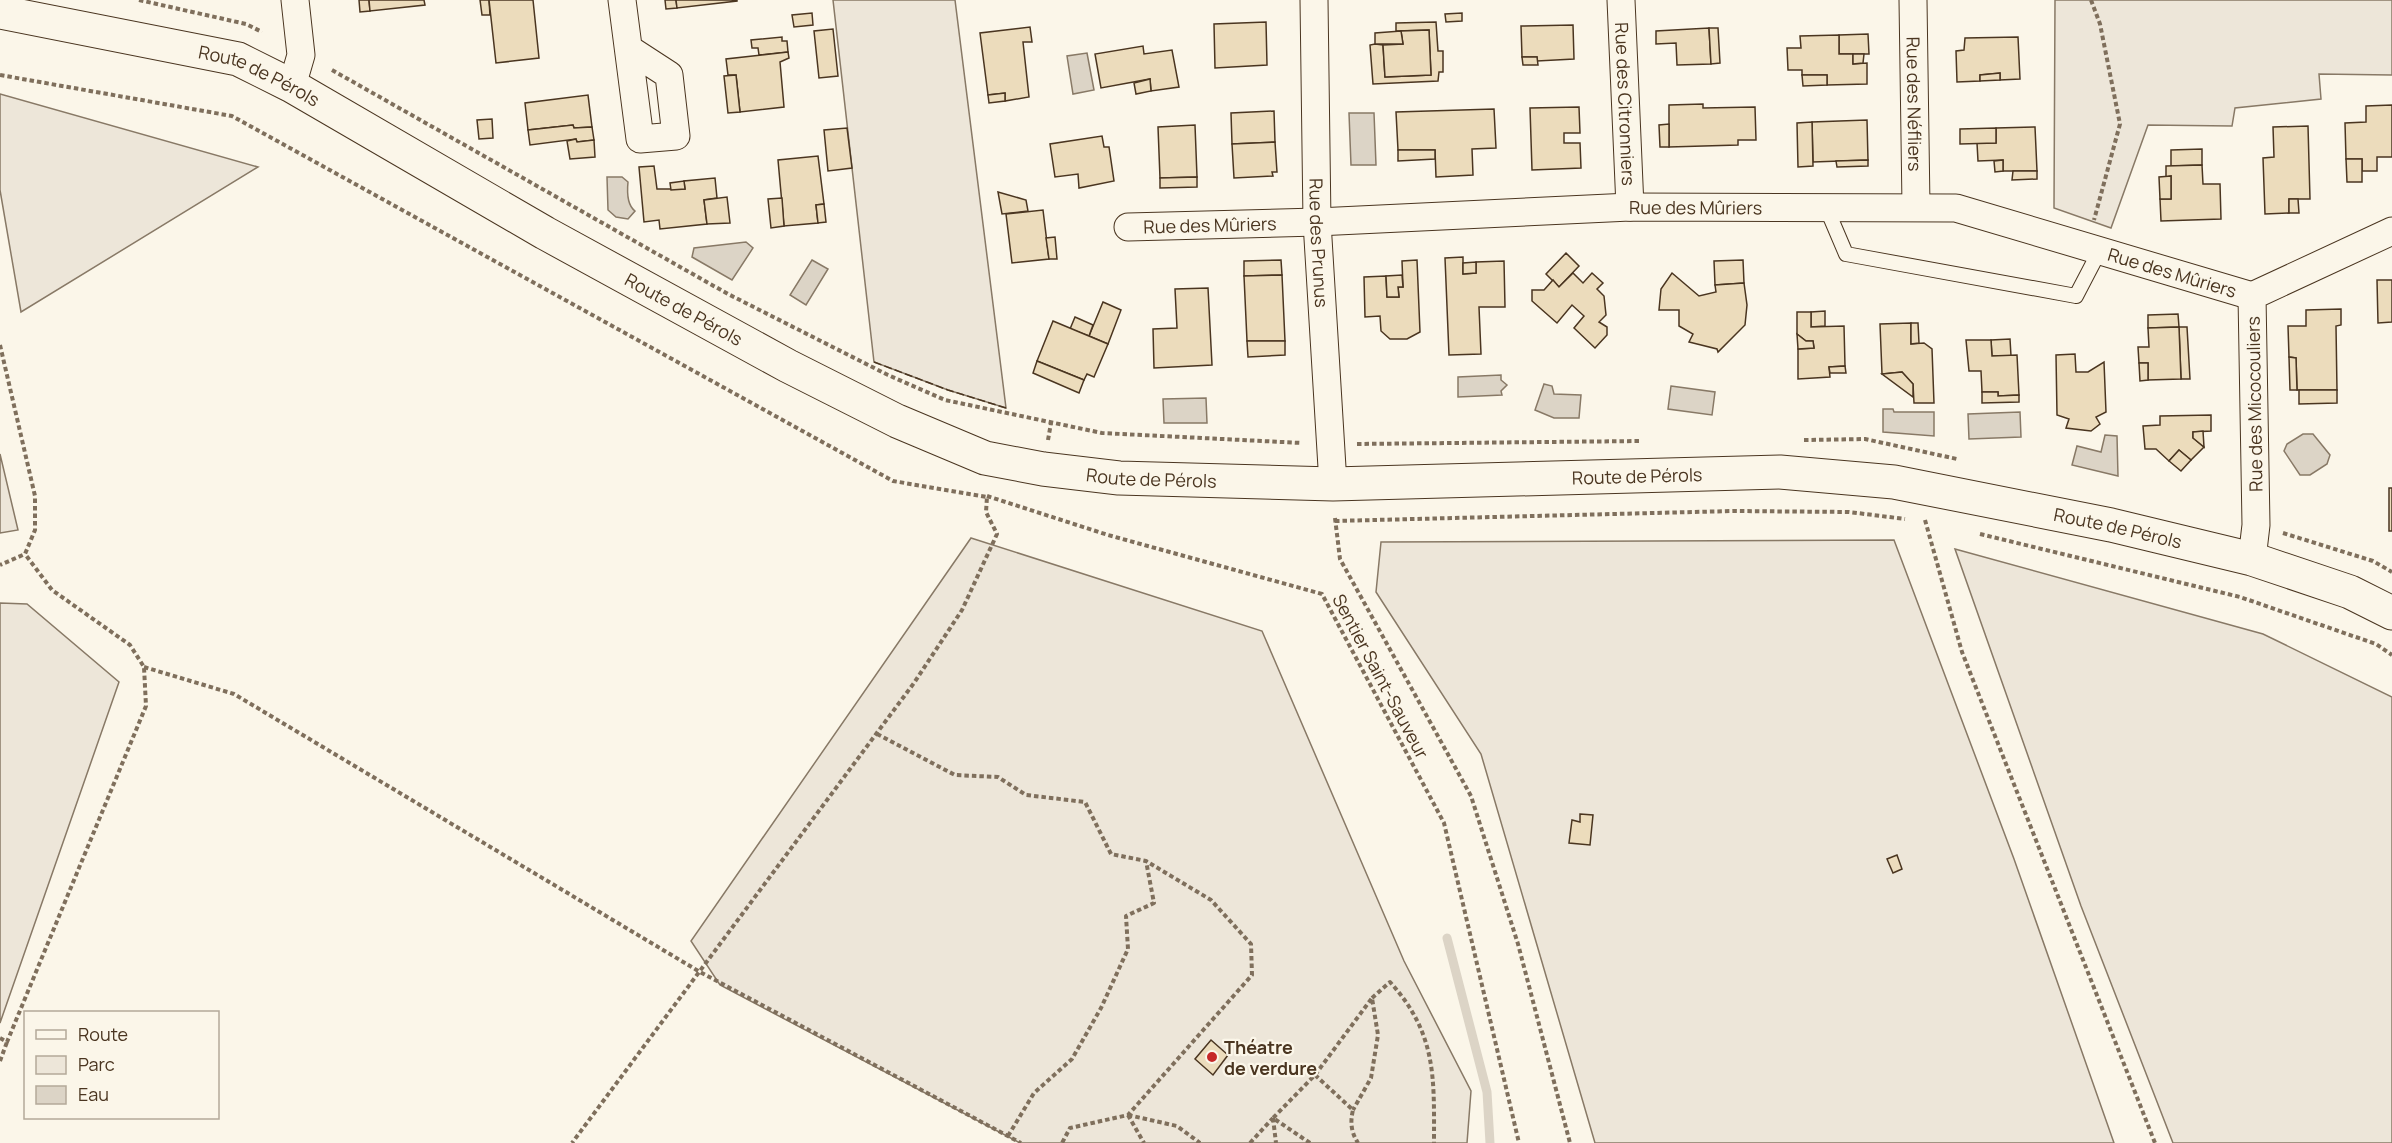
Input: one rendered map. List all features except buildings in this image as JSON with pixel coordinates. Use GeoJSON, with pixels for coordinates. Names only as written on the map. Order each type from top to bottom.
{"type":"FeatureCollection","features":[{"type":"Feature","properties":{"kind":"street"},"geometry":{"type":"LineString","coordinates":[[294,0],[296,70]]}},
{"type":"Feature","properties":{"kind":"street"},"geometry":{"type":"LineString","coordinates":[[622,0],[628,49]]}},
{"type":"Feature","properties":{"kind":"street","name":"Rue des Prunus"},"geometry":{"type":"LineString","coordinates":[[1314,0],[1317,222],[1333,484]]}},
{"type":"Feature","properties":{"kind":"street","name":"Rue des Citronniers"},"geometry":{"type":"LineString","coordinates":[[1621,0],[1630,207]]}},
{"type":"Feature","properties":{"kind":"street","name":"Rue des Néfliers"},"geometry":{"type":"LineString","coordinates":[[1913,0],[1916,206]]}},
{"type":"Feature","properties":{"kind":"street","name":"Route de Pérols"},"geometry":{"type":"LineString","coordinates":[[0,12],[296,70],[545,233],[788,366],[897,421],[985,458],[1043,469],[1119,478],[1333,484],[1780,472],[1924,486],[2111,525],[2252,559],[2350,592],[2392,613]]}},
{"type":"Feature","properties":{"kind":"street","name":"Rue des Mûriers"},"geometry":{"type":"LineString","coordinates":[[1128,227],[1317,222],[1630,207],[1916,206],[1956,208],[2252,296]]}},
{"type":"Feature","properties":{"kind":"street","name":"Rue des Micocouliers"},"geometry":{"type":"LineString","coordinates":[[2252,559],[2256,525],[2252,296],[2392,231]]}},
{"type":"Feature","properties":{"kind":"lane"},"geometry":{"type":"LineString","coordinates":[[1826,207],[1846,254],[2076,296],[2094,248]]}},
{"type":"Feature","properties":{"kind":"path"},"geometry":{"type":"LineString","coordinates":[[139,0],[246,24],[296,70],[343,75],[728,294],[888,375],[945,400],[1102,433],[1331,444],[1651,441]]}},
{"type":"Feature","properties":{"kind":"path"},"geometry":{"type":"LineString","coordinates":[[2091,0],[2100,24],[2120,124],[2094,248]]}},
{"type":"Feature","properties":{"kind":"path","name":"Sentier Saint-Sauveur"},"geometry":{"type":"LineString","coordinates":[[0,75],[232,116],[893,481],[987,497],[1107,535],[1322,594],[1444,823],[1519,1143]]}},
{"type":"Feature","properties":{"kind":"path"},"geometry":{"type":"LineString","coordinates":[[0,345],[35,496],[35,530],[25,554],[0,565]]}},
{"type":"Feature","properties":{"kind":"path"},"geometry":{"type":"LineString","coordinates":[[1794,440],[1865,439],[1968,462]]}},
{"type":"Feature","properties":{"kind":"path"},"geometry":{"type":"LineString","coordinates":[[572,1143],[877,734],[962,610],[997,534],[986,512],[985,458]]}},
{"type":"Feature","properties":{"kind":"path"},"geometry":{"type":"LineString","coordinates":[[1333,484],[1340,559],[1471,796],[1518,944],[1570,1143]]}},
{"type":"Feature","properties":{"kind":"path"},"geometry":{"type":"LineString","coordinates":[[1924,486],[1925,522],[1962,652],[2155,1143]]}},
{"type":"Feature","properties":{"kind":"path"},"geometry":{"type":"LineString","coordinates":[[1335,520],[1733,512],[1849,513],[1936,524]]}},
{"type":"Feature","properties":{"kind":"path"},"geometry":{"type":"LineString","coordinates":[[2256,525],[2373,561],[2392,572]]}},
{"type":"Feature","properties":{"kind":"path"},"geometry":{"type":"LineString","coordinates":[[1969,531],[2240,597],[2376,644],[2392,655]]}},
{"type":"Feature","properties":{"kind":"path"},"geometry":{"type":"LineString","coordinates":[[0,1061],[146,706],[144,667],[130,645],[52,590],[25,554]]}},
{"type":"Feature","properties":{"kind":"path"},"geometry":{"type":"LineString","coordinates":[[144,667],[234,694],[700,972],[1021,1143]]}},
{"type":"Feature","properties":{"kind":"path"},"geometry":{"type":"LineString","coordinates":[[877,734],[955,776],[998,777],[1026,795],[1085,801],[1111,854],[1146,861],[1211,900],[1251,944],[1252,975],[1128,1115]]}},
{"type":"Feature","properties":{"kind":"path"},"geometry":{"type":"LineString","coordinates":[[1008,1136],[1034,1093],[1072,1059],[1101,1008],[1128,949],[1126,916],[1154,903],[1146,861]]}},
{"type":"Feature","properties":{"kind":"path"},"geometry":{"type":"LineString","coordinates":[[1250,1143],[1315,1074],[1372,998],[1390,982],[1407,1001],[1432,1056],[1434,1143]]}},
{"type":"Feature","properties":{"kind":"path"},"geometry":{"type":"LineString","coordinates":[[1358,1143],[1353,1135],[1350,1120],[1371,1078],[1378,1035],[1372,998]]}},
{"type":"Feature","properties":{"kind":"path"},"geometry":{"type":"LineString","coordinates":[[0,1038],[7,1042]]}},
{"type":"Feature","properties":{"kind":"path"},"geometry":{"type":"LineString","coordinates":[[1315,1074],[1353,1110]]}},
{"type":"Feature","properties":{"kind":"path"},"geometry":{"type":"LineString","coordinates":[[1128,1115],[1144,1143]]}},
{"type":"Feature","properties":{"kind":"path"},"geometry":{"type":"LineString","coordinates":[[1062,1143],[1070,1128],[1128,1115],[1177,1126],[1200,1143]]}},
{"type":"Feature","properties":{"kind":"path"},"geometry":{"type":"LineString","coordinates":[[1273,1118],[1276,1143]]}},
{"type":"Feature","properties":{"kind":"path"},"geometry":{"type":"LineString","coordinates":[[1273,1118],[1310,1143]]}},
{"type":"Feature","properties":{"kind":"green space"},"geometry":{"type":"Polygon","coordinates":[[[833,0],[955,0],[1006,408],[948,390],[874,362],[833,0]]]}},
{"type":"Feature","properties":{"kind":"green space"},"geometry":{"type":"Polygon","coordinates":[[[2055,0],[2392,0],[2392,75],[2319,74],[2321,99],[2235,108],[2232,126],[2148,125],[2111,228],[2054,208],[2055,0]]]}},
{"type":"Feature","properties":{"kind":"green space"},"geometry":{"type":"Polygon","coordinates":[[[0,94],[258,167],[21,312],[0,190],[0,94]]]}},
{"type":"Feature","properties":{"kind":"green space"},"geometry":{"type":"Polygon","coordinates":[[[0,454],[18,530],[0,533],[0,454]]]}},
{"type":"Feature","properties":{"kind":"green space"},"geometry":{"type":"Polygon","coordinates":[[[971,538],[1262,631],[1404,961],[1471,1091],[1467,1143],[1020,1143],[720,985],[691,941],[971,538]]]}},
{"type":"Feature","properties":{"kind":"green space"},"geometry":{"type":"Polygon","coordinates":[[[1894,540],[2014,859],[2114,1143],[1595,1143],[1481,754],[1376,592],[1381,542],[1894,540]]]}},
{"type":"Feature","properties":{"kind":"green space"},"geometry":{"type":"Polygon","coordinates":[[[1955,549],[2263,634],[2392,697],[2392,1143],[2173,1143],[2081,906],[1955,549]]]}},
{"type":"Feature","properties":{"kind":"green space"},"geometry":{"type":"Polygon","coordinates":[[[0,603],[27,604],[119,682],[0,1023],[0,603]]]}},
{"type":"Feature","properties":{"kind":"water"},"geometry":{"type":"Polygon","coordinates":[[[1087,53],[1094,90],[1073,94],[1067,56],[1087,53]]]}},
{"type":"Feature","properties":{"kind":"water"},"geometry":{"type":"Polygon","coordinates":[[[1349,113],[1374,113],[1376,165],[1351,165],[1349,113]]]}},
{"type":"Feature","properties":{"kind":"water"},"geometry":{"type":"Polygon","coordinates":[[[607,177],[622,177],[628,182],[629,202],[635,211],[628,219],[616,217],[608,210],[607,177]]]}},
{"type":"Feature","properties":{"kind":"water"},"geometry":{"type":"Polygon","coordinates":[[[746,242],[753,248],[732,280],[692,257],[694,248],[746,242]]]}},
{"type":"Feature","properties":{"kind":"water"},"geometry":{"type":"Polygon","coordinates":[[[812,260],[828,269],[806,305],[790,295],[812,260]]]}},
{"type":"Feature","properties":{"kind":"water"},"geometry":{"type":"Polygon","coordinates":[[[1501,375],[1501,380],[1507,385],[1501,391],[1502,395],[1458,397],[1458,377],[1501,375]]]}},
{"type":"Feature","properties":{"kind":"water"},"geometry":{"type":"Polygon","coordinates":[[[1544,384],[1552,386],[1554,394],[1581,395],[1579,418],[1554,418],[1535,410],[1544,384]]]}},
{"type":"Feature","properties":{"kind":"water"},"geometry":{"type":"Polygon","coordinates":[[[1671,386],[1715,392],[1712,415],[1668,409],[1671,386]]]}},
{"type":"Feature","properties":{"kind":"water"},"geometry":{"type":"Polygon","coordinates":[[[1206,398],[1207,423],[1164,423],[1163,399],[1206,398]]]}},
{"type":"Feature","properties":{"kind":"water"},"geometry":{"type":"Polygon","coordinates":[[[1883,409],[1893,409],[1894,412],[1934,412],[1934,436],[1883,432],[1883,409]]]}},
{"type":"Feature","properties":{"kind":"water"},"geometry":{"type":"Polygon","coordinates":[[[2020,412],[2021,437],[1969,439],[1968,414],[2020,412]]]}},
{"type":"Feature","properties":{"kind":"water"},"geometry":{"type":"Polygon","coordinates":[[[2303,434],[2313,434],[2330,455],[2327,464],[2310,475],[2300,475],[2284,451],[2287,444],[2303,434]]]}},
{"type":"Feature","properties":{"kind":"water"},"geometry":{"type":"Polygon","coordinates":[[[2105,435],[2117,436],[2118,476],[2072,465],[2077,446],[2101,452],[2105,435]]]}},
{"type":"Feature","properties":{"kind":"waterway"},"geometry":{"type":"LineString","coordinates":[[1447,938],[1487,1092],[1490,1143]]}},
{"type":"Feature","properties":{"kind":"fence"},"geometry":{"type":"LineString","coordinates":[[874,362],[948,390],[1006,408]]}},
{"type":"Feature","properties":{"kind":"place","name":"Théatre de verdure"},"geometry":{"type":"Point","coordinates":[1212,1057]}}]}
